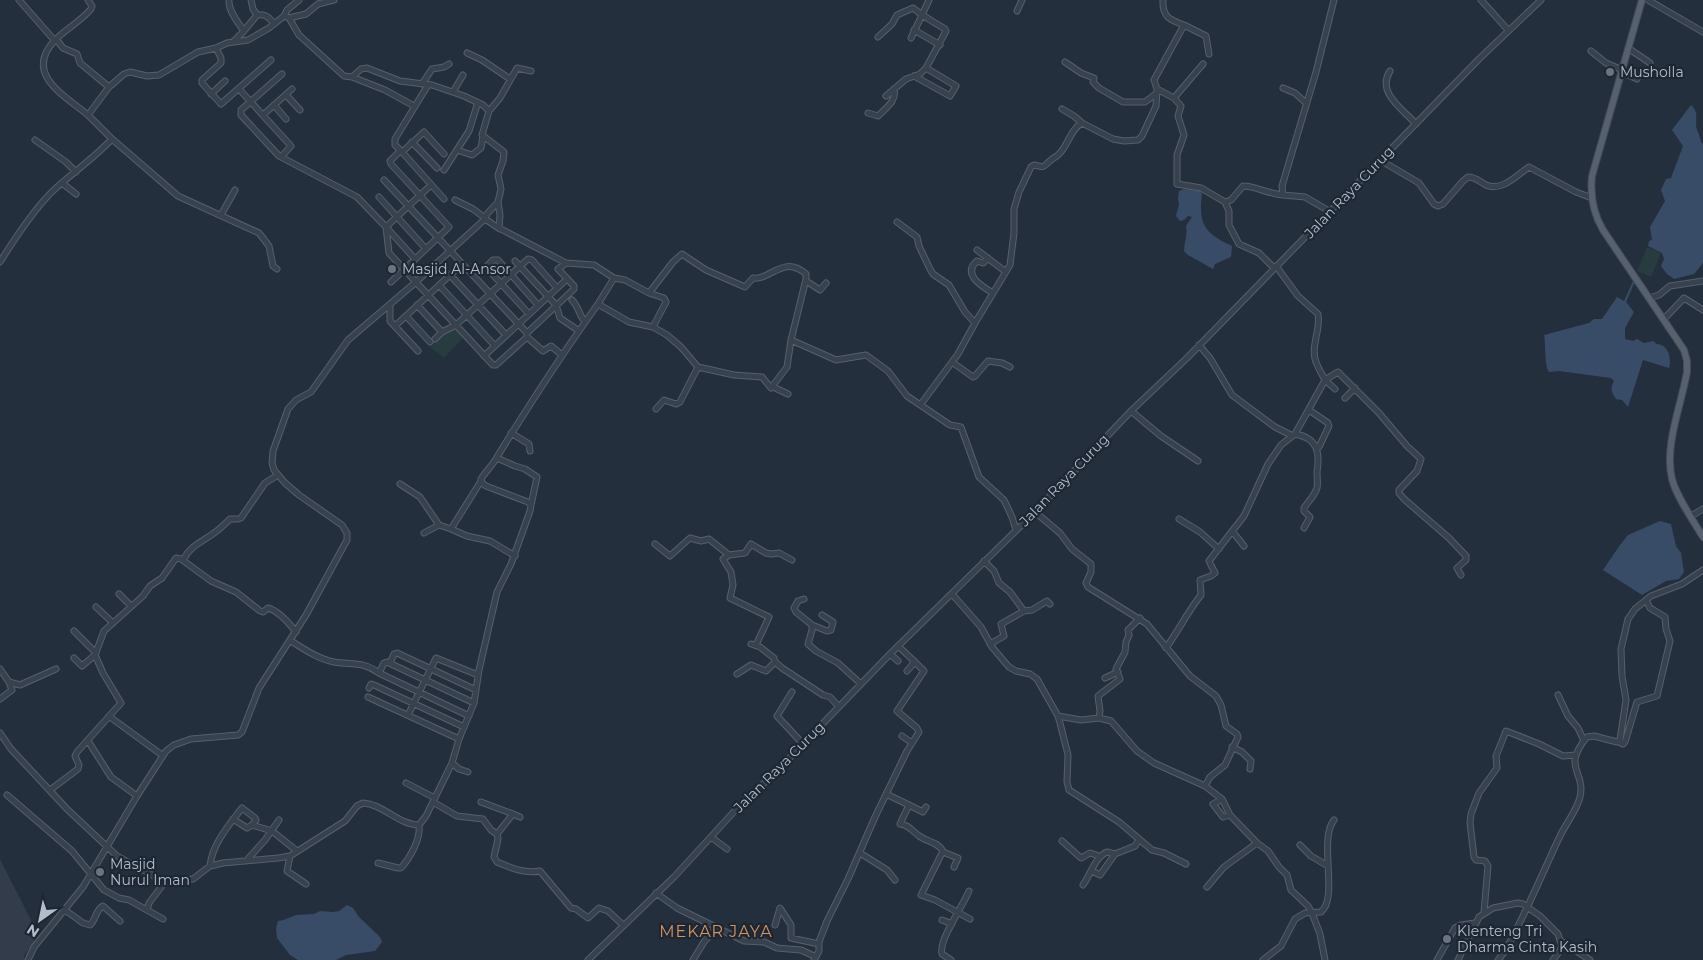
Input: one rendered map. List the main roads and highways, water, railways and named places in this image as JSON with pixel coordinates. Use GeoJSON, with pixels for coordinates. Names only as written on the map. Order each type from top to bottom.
{"type":"FeatureCollection","features":[{"type":"Feature","properties":{"kind":"main road"},"geometry":{"type":"LineString","coordinates":[[1642,0],[1592,176],[1592,198],[1596,218],[1603,230],[1683,346],[1687,361],[1685,382],[1670,460],[1674,485],[1703,537]]}},
{"type":"Feature","properties":{"kind":"water"},"geometry":{"type":"Polygon","coordinates":[[[1691,105],[1696,114],[1696,127],[1703,144],[1703,263],[1694,274],[1674,279],[1661,266],[1664,259],[1662,253],[1648,246],[1649,241],[1652,240],[1650,227],[1665,201],[1661,190],[1666,179],[1671,178],[1683,146],[1672,130],[1691,105]]]}},
{"type":"Feature","properties":{"kind":"water"},"geometry":{"type":"Polygon","coordinates":[[[1184,189],[1200,191],[1202,194],[1201,213],[1205,227],[1215,237],[1232,246],[1231,257],[1215,264],[1213,269],[1184,251],[1186,226],[1192,217],[1188,216],[1180,221],[1176,216],[1179,204],[1179,191],[1184,189]]]}},
{"type":"Feature","properties":{"kind":"water"},"geometry":{"type":"Polygon","coordinates":[[[1634,279],[1635,281],[1626,302],[1634,312],[1625,328],[1625,339],[1633,341],[1637,339],[1644,343],[1653,341],[1664,346],[1669,356],[1670,364],[1669,368],[1643,360],[1628,407],[1622,400],[1616,399],[1613,394],[1614,381],[1611,378],[1559,371],[1549,372],[1546,365],[1544,335],[1589,323],[1594,319],[1602,319],[1617,297],[1624,301],[1634,279]]]}},
{"type":"Feature","properties":{"kind":"water"},"geometry":{"type":"Polygon","coordinates":[[[1660,521],[1671,524],[1676,546],[1681,553],[1684,572],[1679,579],[1666,581],[1642,595],[1603,570],[1628,535],[1660,521]]]}},
{"type":"Feature","properties":{"kind":"water"},"geometry":{"type":"Polygon","coordinates":[[[347,905],[353,908],[359,917],[380,937],[382,942],[375,951],[346,955],[336,960],[298,960],[290,955],[277,938],[276,928],[278,921],[296,915],[314,914],[320,911],[339,911],[347,905]]]}},
{"type":"Feature","properties":{"kind":"place","name":"Musholla"},"geometry":{"type":"Point","coordinates":[1610,72]}},
{"type":"Feature","properties":{"kind":"place","name":"Masjid Al-Ansor"},"geometry":{"type":"Point","coordinates":[392,269]}},
{"type":"Feature","properties":{"kind":"place","name":"Masjid Nurul Iman"},"geometry":{"type":"Point","coordinates":[100,872]}},
{"type":"Feature","properties":{"kind":"place","name":"Klenteng Tri Dharma Cinta Kasih"},"geometry":{"type":"Point","coordinates":[1447,939]}},
{"type":"Feature","properties":{"kind":"district","name":"MEKAR JAYA"},"geometry":{"type":"Point","coordinates":[716,931]}}]}
